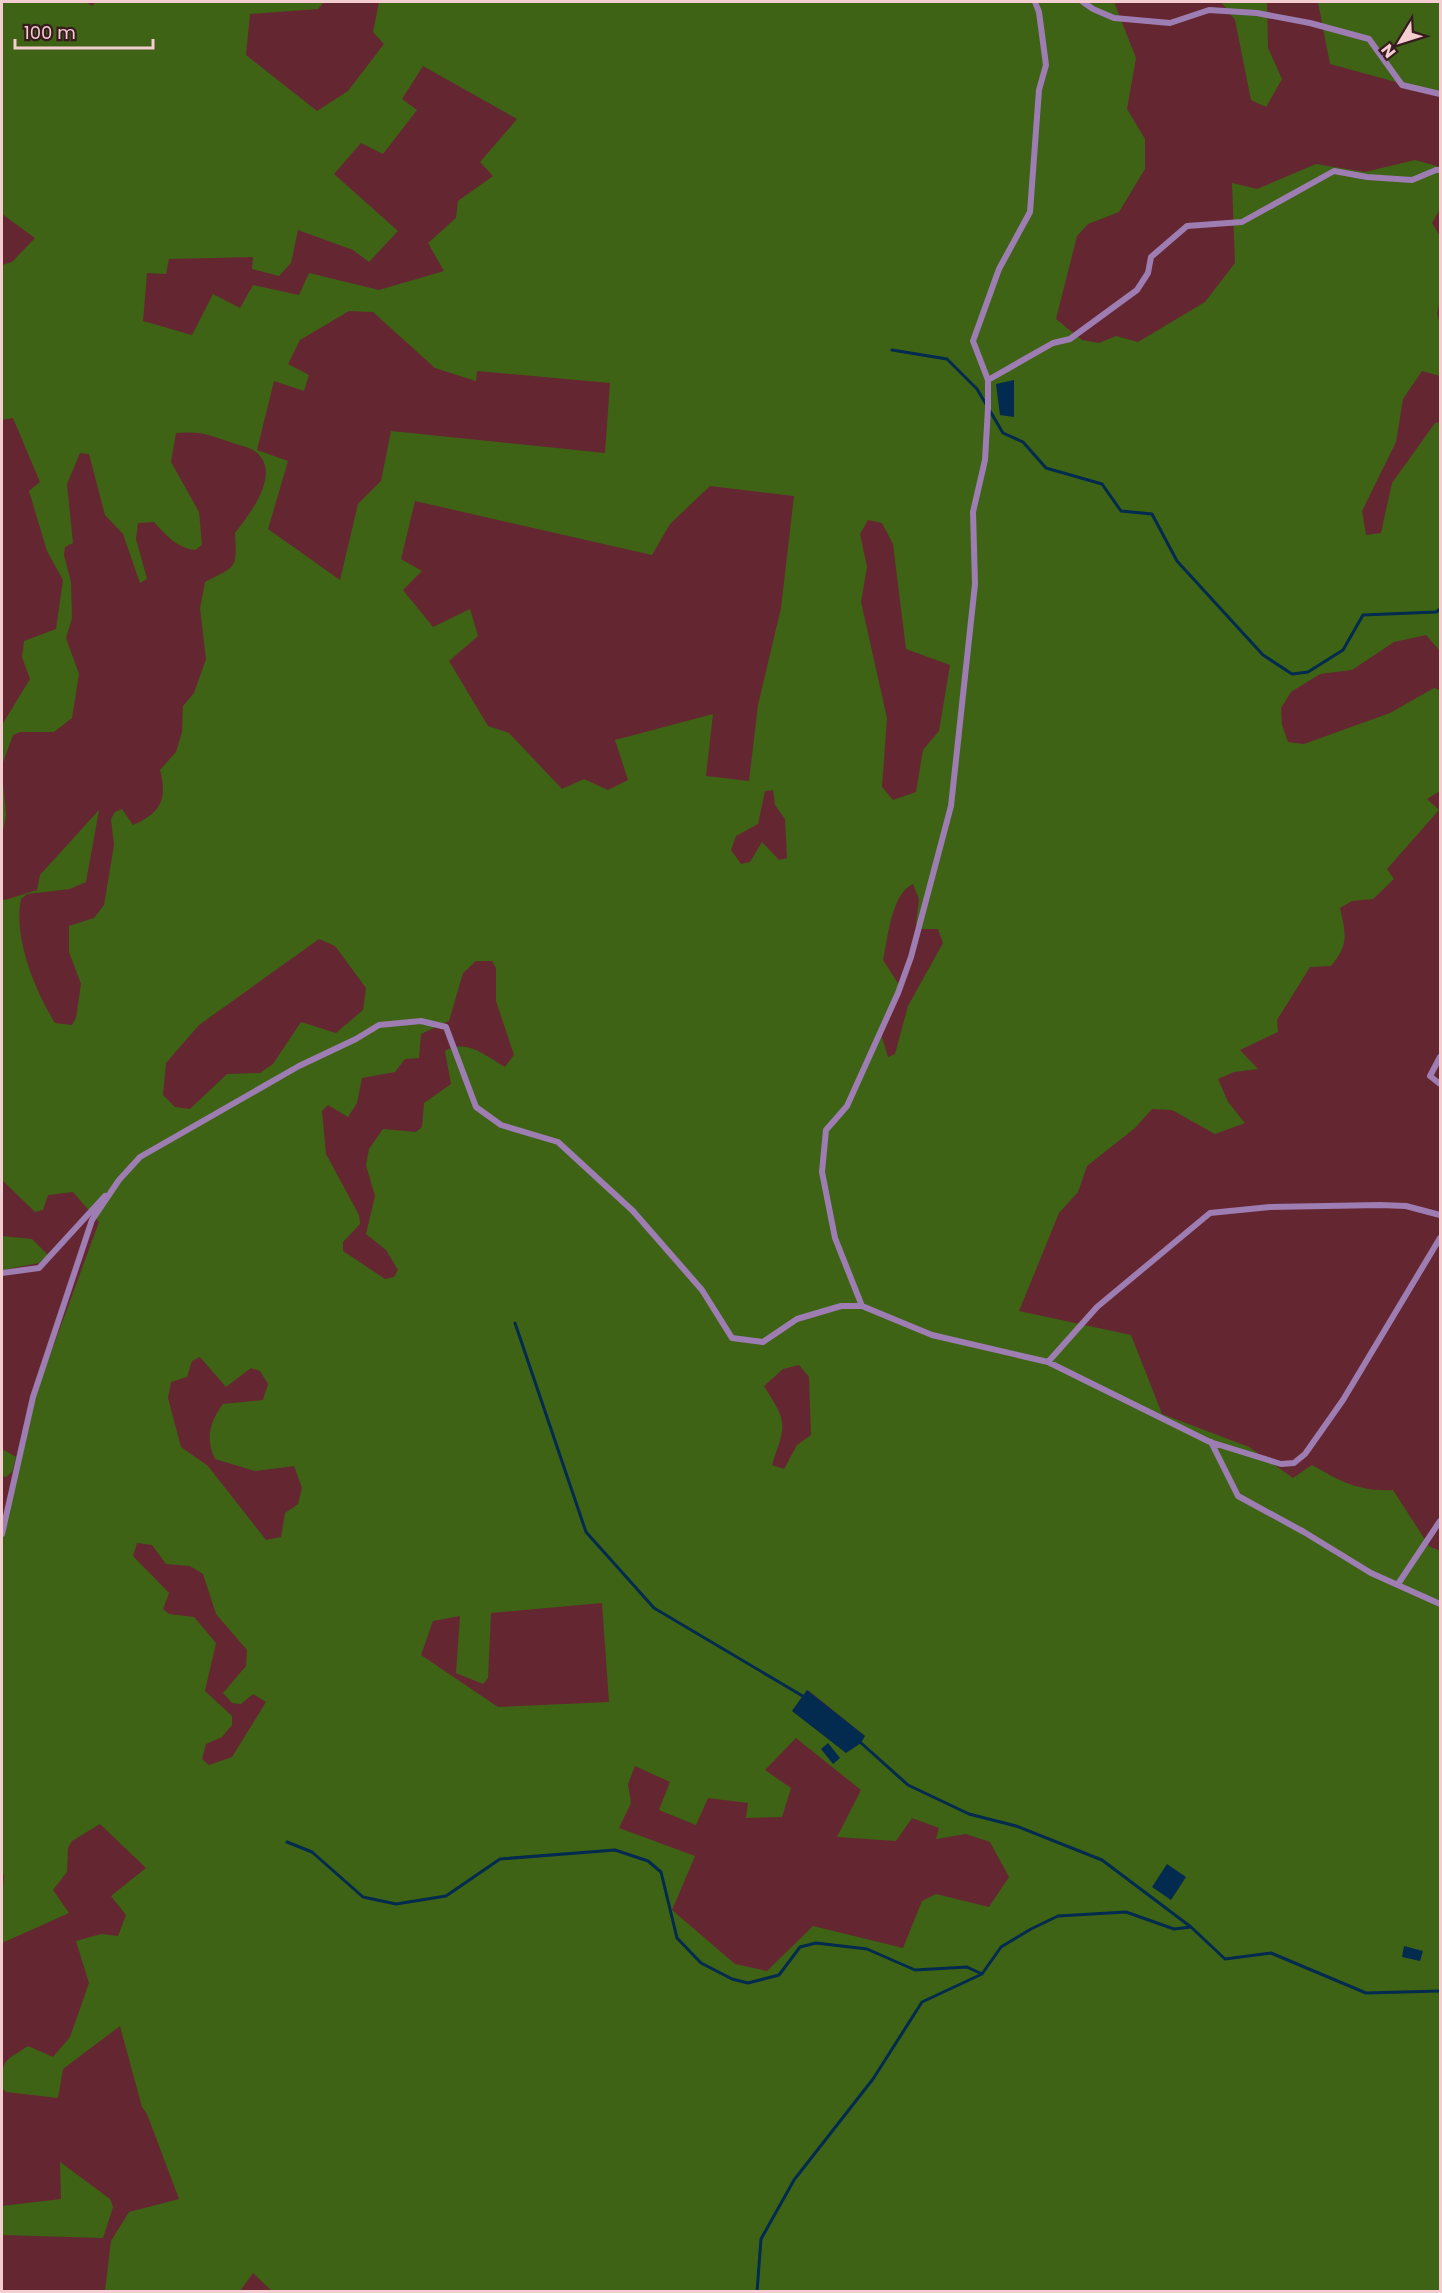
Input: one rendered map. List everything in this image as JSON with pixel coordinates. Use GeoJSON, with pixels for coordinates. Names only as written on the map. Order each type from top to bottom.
{"type":"FeatureCollection","features":[{"type":"Feature","properties":{"kind":"street"},"geometry":{"type":"LineString","coordinates":[[862,1306],[835,1238],[822,1172],[826,1131],[847,1106],[898,993],[911,957],[951,806],[975,584],[973,512],[985,460],[988,411],[988,380],[973,341],[999,269],[1030,212],[1039,90],[1046,65],[1039,12],[1035,2]]}},
{"type":"Feature","properties":{"kind":"street"},"geometry":{"type":"LineString","coordinates":[[1083,2],[1114,18],[1170,23],[1209,10],[1257,13],[1310,23],[1369,39],[1402,85],[1440,94]]}},
{"type":"Feature","properties":{"kind":"street"},"geometry":{"type":"LineString","coordinates":[[988,380],[1053,343],[1070,339],[1137,290],[1148,273],[1151,257],[1187,226],[1242,222],[1334,171],[1367,177],[1412,180],[1440,170]]}},
{"type":"Feature","properties":{"kind":"street"},"geometry":{"type":"LineString","coordinates":[[2,1273],[39,1268],[140,1157],[299,1066],[356,1039],[379,1025],[421,1021],[446,1027],[476,1107],[501,1125],[558,1142],[633,1211],[702,1290],[732,1338],[762,1342],[797,1319],[841,1306],[862,1306],[932,1335],[1048,1362],[1210,1442],[1281,1464],[1294,1463],[1305,1455],[1343,1400],[1440,1238]]}},
{"type":"Feature","properties":{"kind":"street"},"geometry":{"type":"LineString","coordinates":[[1440,1057],[1430,1076],[1440,1084]]}},
{"type":"Feature","properties":{"kind":"street"},"geometry":{"type":"LineString","coordinates":[[2,1534],[33,1396],[92,1220],[119,1180]]}},
{"type":"Feature","properties":{"kind":"street"},"geometry":{"type":"LineString","coordinates":[[1048,1362],[1097,1307],[1210,1213],[1270,1207],[1380,1205],[1406,1206],[1440,1215]]}},
{"type":"Feature","properties":{"kind":"street"},"geometry":{"type":"LineString","coordinates":[[1210,1442],[1238,1496],[1304,1532],[1371,1573],[1440,1604]]}},
{"type":"Feature","properties":{"kind":"street"},"geometry":{"type":"LineString","coordinates":[[1398,1584],[1440,1521]]}},
{"type":"Feature","properties":{"kind":"green space"},"geometry":{"type":"Polygon","coordinates":[[[2,2],[86,2],[92,6],[96,2],[324,2],[318,9],[250,14],[246,55],[317,111],[348,91],[384,44],[373,32],[379,2],[1114,2],[1136,58],[1127,109],[1145,139],[1145,169],[1119,212],[1088,224],[1077,236],[1056,319],[1082,340],[1099,343],[1116,336],[1138,342],[1205,302],[1235,263],[1232,183],[1257,189],[1316,164],[1365,172],[1415,160],[1440,167],[1440,209],[1432,223],[1440,236],[1440,302],[1437,313],[1440,324],[1440,376],[1422,371],[1403,399],[1396,442],[1362,511],[1366,535],[1381,533],[1392,483],[1435,423],[1440,422],[1440,651],[1426,635],[1394,642],[1352,670],[1320,674],[1291,692],[1281,708],[1282,725],[1288,742],[1304,744],[1390,713],[1434,688],[1440,690],[1440,791],[1427,799],[1439,810],[1387,869],[1394,879],[1373,899],[1352,901],[1340,908],[1345,932],[1341,951],[1331,966],[1310,967],[1277,1020],[1278,1032],[1240,1050],[1258,1069],[1234,1072],[1218,1079],[1228,1102],[1245,1123],[1215,1134],[1172,1110],[1152,1109],[1135,1128],[1087,1166],[1078,1192],[1059,1213],[1019,1311],[1131,1335],[1162,1414],[1249,1447],[1293,1478],[1312,1465],[1350,1484],[1370,1489],[1393,1490],[1429,1546],[1440,1551],[1440,2291],[273,2292],[253,2273],[240,2291],[105,2291],[111,2241],[129,2212],[179,2199],[147,2114],[142,2107],[120,2026],[63,2069],[58,2098],[6,2092],[2,2088],[4,2066],[9,2058],[28,2046],[53,2057],[70,2037],[89,1983],[76,1941],[101,1934],[118,1936],[126,1915],[111,1896],[146,1868],[100,1824],[72,1841],[68,1848],[67,1872],[53,1890],[69,1913],[2,1943],[4,1875],[2,1874],[2,1541],[37,1391],[99,1222],[73,1192],[48,1195],[43,1210],[35,1212],[2,1180],[2,899],[37,890],[40,875],[99,810],[86,882],[70,889],[27,894],[21,899],[19,914],[23,946],[33,980],[47,1010],[55,1023],[72,1025],[76,1018],[81,984],[69,952],[69,926],[94,918],[104,905],[114,845],[111,819],[115,812],[122,809],[133,825],[150,816],[160,804],[163,790],[160,770],[176,752],[182,732],[183,706],[194,693],[206,659],[200,608],[205,582],[233,565],[236,554],[235,533],[261,493],[266,471],[263,461],[251,449],[203,434],[176,433],[171,462],[199,512],[202,545],[195,550],[183,547],[172,540],[154,522],[138,523],[136,539],[147,579],[140,583],[123,534],[105,515],[89,454],[80,453],[67,484],[73,543],[65,547],[64,555],[71,582],[72,618],[66,638],[79,674],[72,718],[54,732],[20,732],[13,735],[2,765],[2,725],[30,679],[22,657],[24,641],[56,629],[63,580],[47,551],[29,491],[40,482],[13,418],[2,420],[2,265],[12,262],[35,238],[2,214],[2,2]],[[423,66],[402,99],[417,110],[383,154],[361,143],[334,174],[398,231],[369,262],[353,250],[298,230],[291,263],[279,276],[252,269],[253,257],[169,259],[166,274],[147,273],[143,321],[192,335],[213,294],[240,308],[253,285],[299,295],[309,273],[379,290],[444,271],[428,243],[456,218],[458,201],[493,176],[480,162],[517,119],[423,66]],[[349,311],[300,340],[288,364],[309,375],[304,391],[274,381],[257,450],[288,461],[268,529],[340,580],[358,504],[381,481],[391,431],[605,453],[610,383],[477,371],[476,381],[435,368],[373,312],[349,311]],[[710,486],[670,524],[652,555],[415,501],[401,559],[422,571],[403,590],[433,627],[470,609],[478,636],[449,661],[488,726],[509,733],[562,789],[584,779],[608,790],[628,780],[615,740],[713,714],[706,776],[749,781],[758,705],[781,608],[794,496],[710,486]],[[868,520],[860,534],[867,567],[861,602],[887,718],[882,787],[893,800],[916,792],[923,750],[939,731],[950,665],[906,649],[893,544],[882,523],[868,520]],[[773,790],[765,791],[758,824],[736,836],[731,850],[741,864],[750,862],[762,842],[779,860],[787,858],[785,819],[775,805],[773,790]],[[913,884],[906,889],[895,907],[883,960],[901,988],[881,1034],[888,1057],[895,1054],[908,1006],[943,943],[938,929],[921,929],[916,924],[919,899],[913,884]],[[319,939],[199,1025],[166,1063],[163,1095],[175,1107],[190,1109],[227,1074],[260,1073],[273,1064],[301,1022],[336,1033],[363,1010],[366,988],[335,946],[319,939]],[[476,961],[463,973],[449,1021],[421,1034],[419,1058],[405,1059],[395,1072],[362,1078],[357,1103],[348,1117],[328,1105],[322,1111],[326,1154],[359,1215],[360,1224],[343,1242],[343,1251],[385,1279],[394,1277],[398,1270],[386,1250],[366,1234],[375,1196],[366,1165],[369,1149],[383,1129],[416,1132],[422,1127],[424,1103],[451,1084],[445,1051],[461,1046],[468,1047],[505,1067],[514,1055],[496,1001],[496,968],[492,961],[476,961]],[[200,1357],[192,1361],[187,1377],[171,1382],[168,1398],[181,1447],[208,1466],[266,1540],[281,1537],[285,1513],[298,1504],[302,1488],[294,1466],[255,1471],[215,1459],[210,1444],[210,1430],[223,1404],[263,1400],[268,1384],[260,1371],[251,1368],[226,1387],[200,1357]],[[799,1365],[783,1369],[764,1386],[781,1417],[782,1432],[772,1465],[784,1469],[797,1445],[811,1435],[809,1377],[799,1365]],[[137,1543],[133,1556],[169,1593],[163,1609],[169,1614],[194,1617],[216,1643],[205,1691],[232,1716],[232,1725],[222,1737],[206,1744],[202,1759],[209,1765],[232,1757],[266,1702],[253,1694],[241,1704],[232,1703],[223,1693],[246,1666],[247,1650],[216,1614],[203,1574],[190,1566],[166,1564],[152,1545],[137,1543]],[[602,1603],[491,1613],[488,1678],[483,1684],[456,1673],[460,1616],[433,1621],[421,1655],[498,1707],[609,1702],[602,1603]],[[808,1690],[792,1711],[865,1736],[808,1690]],[[796,1738],[765,1770],[791,1788],[782,1817],[746,1818],[748,1803],[708,1798],[696,1825],[659,1810],[670,1782],[635,1766],[628,1784],[631,1803],[619,1828],[695,1856],[672,1910],[735,1964],[767,1971],[813,1926],[903,1948],[922,1901],[936,1894],[989,1907],[1009,1877],[990,1842],[966,1834],[936,1839],[939,1828],[912,1818],[896,1841],[837,1837],[861,1790],[796,1738]]]}},
{"type":"Feature","properties":{"kind":"green space"},"geometry":{"type":"Polygon","coordinates":[[[1221,2],[1267,2],[1268,48],[1282,79],[1266,107],[1251,100],[1235,20],[1221,2]]]}},
{"type":"Feature","properties":{"kind":"green space"},"geometry":{"type":"Polygon","coordinates":[[[1318,2],[1440,2],[1440,94],[1330,64],[1318,2]]]}},
{"type":"Feature","properties":{"kind":"green space"},"geometry":{"type":"Polygon","coordinates":[[[2,771],[6,815],[2,836],[2,771]]]}},
{"type":"Feature","properties":{"kind":"green space"},"geometry":{"type":"Polygon","coordinates":[[[2,1236],[32,1239],[48,1255],[39,1263],[2,1270],[2,1236]]]}},
{"type":"Feature","properties":{"kind":"green space"},"geometry":{"type":"Polygon","coordinates":[[[2,1449],[16,1457],[12,1472],[6,1477],[2,1476],[2,1449]]]}},
{"type":"Feature","properties":{"kind":"green space"},"geometry":{"type":"Polygon","coordinates":[[[60,2162],[110,2199],[113,2207],[103,2238],[2,2235],[2,2206],[61,2199],[60,2162]]]}},
{"type":"Feature","properties":{"kind":"water"},"geometry":{"type":"Polygon","coordinates":[[[1014,380],[1014,417],[1000,415],[996,384],[1014,380]]]}},
{"type":"Feature","properties":{"kind":"water"},"geometry":{"type":"Polygon","coordinates":[[[807,1690],[865,1736],[861,1743],[846,1753],[792,1711],[807,1690]]]}},
{"type":"Feature","properties":{"kind":"water"},"geometry":{"type":"Polygon","coordinates":[[[828,1743],[840,1758],[833,1764],[821,1749],[828,1743]]]}},
{"type":"Feature","properties":{"kind":"water"},"geometry":{"type":"Polygon","coordinates":[[[1167,1864],[1186,1877],[1171,1900],[1152,1887],[1167,1864]]]}},
{"type":"Feature","properties":{"kind":"water"},"geometry":{"type":"Polygon","coordinates":[[[1404,1946],[1423,1951],[1420,1961],[1402,1957],[1404,1946]]]}},
{"type":"Feature","properties":{"kind":"waterway"},"geometry":{"type":"LineString","coordinates":[[892,350],[947,359],[977,389],[1003,433],[1023,442],[1046,468],[1102,484],[1121,511],[1152,514],[1177,561],[1263,655],[1292,674],[1308,672],[1343,650],[1363,615],[1436,612],[1440,609]]}},
{"type":"Feature","properties":{"kind":"waterway"},"geometry":{"type":"LineString","coordinates":[[515,1323],[586,1532],[654,1608],[806,1698]]}},
{"type":"Feature","properties":{"kind":"waterway"},"geometry":{"type":"LineString","coordinates":[[860,1742],[908,1785],[969,1814],[1016,1826],[1102,1860],[1191,1927],[1225,1959],[1271,1953],[1366,1993],[1440,1991]]}},
{"type":"Feature","properties":{"kind":"waterway"},"geometry":{"type":"LineString","coordinates":[[287,1842],[312,1852],[363,1897],[396,1904],[446,1896],[500,1859],[615,1850],[648,1861],[661,1872],[677,1938],[701,1963],[732,1979],[748,1983],[779,1975],[800,1947],[816,1943],[867,1949],[915,1970],[967,1967],[982,1974]]}},
{"type":"Feature","properties":{"kind":"waterway"},"geometry":{"type":"LineString","coordinates":[[757,2292],[761,2239],[794,2180],[873,2079],[922,2002],[982,1974],[1001,1947],[1058,1916],[1126,1912],[1174,1929],[1191,1927]]}}]}
